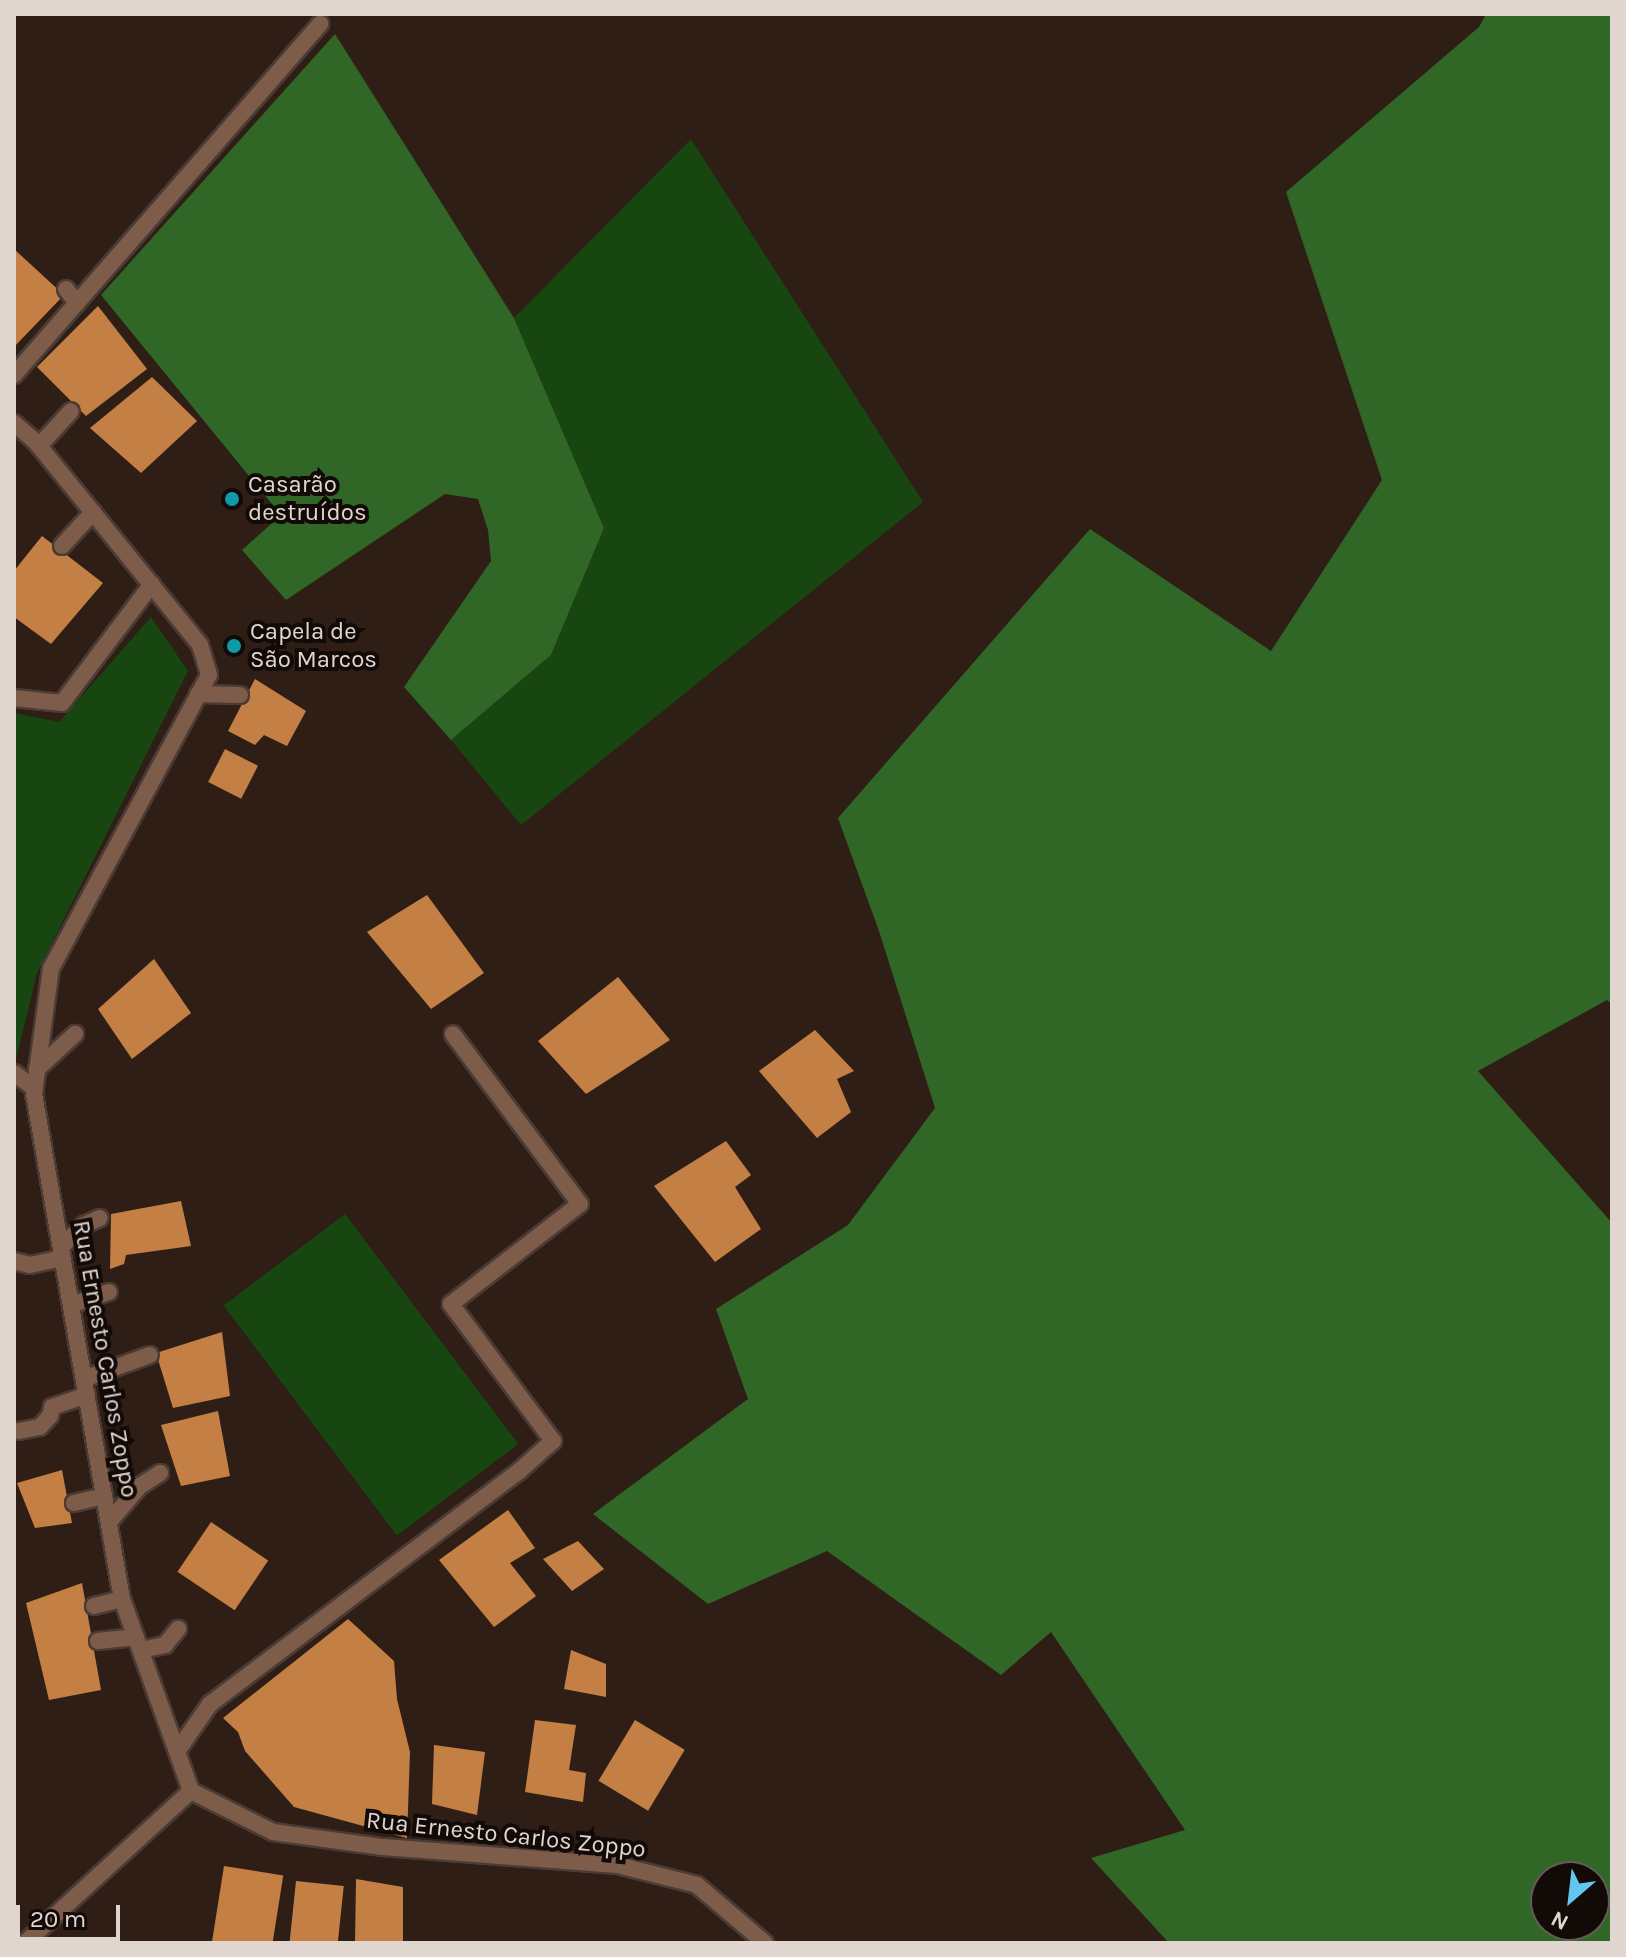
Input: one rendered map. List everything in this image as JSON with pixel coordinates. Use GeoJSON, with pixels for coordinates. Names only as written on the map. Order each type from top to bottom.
{"type":"FeatureCollection","features":[{"type":"Feature","properties":{"kind":"street"},"geometry":{"type":"LineString","coordinates":[[14,375],[320,24]]}},
{"type":"Feature","properties":{"kind":"street"},"geometry":{"type":"LineString","coordinates":[[66,289],[77,303]]}},
{"type":"Feature","properties":{"kind":"street"},"geometry":{"type":"LineString","coordinates":[[39,446],[71,411]]}},
{"type":"Feature","properties":{"kind":"street","name":"Rua Ernesto Carlos Zoppo"},"geometry":{"type":"LineString","coordinates":[[14,423],[39,446],[200,645],[209,675],[51,968],[35,1089],[122,1599],[191,1791],[273,1832],[383,1847],[617,1865],[697,1885],[765,1943]]}},
{"type":"Feature","properties":{"kind":"street"},"geometry":{"type":"LineString","coordinates":[[62,546],[93,512]]}},
{"type":"Feature","properties":{"kind":"street"},"geometry":{"type":"LineString","coordinates":[[14,698],[62,703],[152,584]]}},
{"type":"Feature","properties":{"kind":"street"},"geometry":{"type":"LineString","coordinates":[[198,694],[240,695]]}},
{"type":"Feature","properties":{"kind":"street"},"geometry":{"type":"LineString","coordinates":[[37,1069],[75,1034]]}},
{"type":"Feature","properties":{"kind":"street"},"geometry":{"type":"LineString","coordinates":[[178,1750],[210,1704],[518,1472],[553,1441],[451,1304],[580,1204],[453,1034]]}},
{"type":"Feature","properties":{"kind":"street"},"geometry":{"type":"LineString","coordinates":[[14,1073],[35,1089]]}},
{"type":"Feature","properties":{"kind":"street"},"geometry":{"type":"LineString","coordinates":[[14,1261],[30,1265],[62,1252],[84,1225],[100,1218]]}},
{"type":"Feature","properties":{"kind":"street"},"geometry":{"type":"LineString","coordinates":[[71,1305],[109,1292]]}},
{"type":"Feature","properties":{"kind":"street"},"geometry":{"type":"LineString","coordinates":[[19,1431],[40,1427],[50,1416],[52,1407],[150,1355]]}},
{"type":"Feature","properties":{"kind":"street"},"geometry":{"type":"LineString","coordinates":[[109,1522],[140,1486],[160,1473]]}},
{"type":"Feature","properties":{"kind":"street"},"geometry":{"type":"LineString","coordinates":[[74,1503],[104,1496]]}},
{"type":"Feature","properties":{"kind":"street"},"geometry":{"type":"LineString","coordinates":[[94,1606],[122,1599]]}},
{"type":"Feature","properties":{"kind":"street"},"geometry":{"type":"LineString","coordinates":[[98,1641],[165,1645],[178,1629]]}},
{"type":"Feature","properties":{"kind":"street"},"geometry":{"type":"LineString","coordinates":[[25,1943],[191,1791]]}},
{"type":"Feature","properties":{"kind":"green space"},"geometry":{"type":"Polygon","coordinates":[[[1486,14],[1612,14],[1612,1004],[1607,1000],[1478,1071],[1612,1223],[1612,1943],[1169,1943],[1091,1858],[1185,1830],[1051,1632],[1001,1675],[827,1551],[708,1604],[593,1514],[748,1399],[716,1309],[848,1225],[935,1108],[879,931],[838,818],[1090,529],[1271,651],[1382,480],[1286,192],[1479,27],[1486,14]]]}},
{"type":"Feature","properties":{"kind":"green space"},"geometry":{"type":"Polygon","coordinates":[[[335,34],[514,318],[604,528],[551,655],[451,740],[404,687],[491,561],[488,530],[478,499],[445,494],[286,600],[242,550],[281,515],[101,295],[335,34]]]}},
{"type":"Feature","properties":{"kind":"green space"},"geometry":{"type":"Polygon","coordinates":[[[691,139],[923,502],[521,825],[451,740],[551,655],[604,528],[514,318],[691,139]]]}},
{"type":"Feature","properties":{"kind":"green space"},"geometry":{"type":"Polygon","coordinates":[[[151,617],[188,671],[37,973],[16,1059],[14,713],[59,722],[151,617]]]}},
{"type":"Feature","properties":{"kind":"green space"},"geometry":{"type":"Polygon","coordinates":[[[345,1214],[518,1444],[397,1535],[224,1305],[345,1214]]]}},
{"type":"Feature","properties":{"kind":"building"},"geometry":{"type":"Polygon","coordinates":[[[14,249],[64,295],[14,347],[14,249]]]}},
{"type":"Feature","properties":{"kind":"building"},"geometry":{"type":"Polygon","coordinates":[[[98,306],[147,369],[86,416],[37,367],[98,306]]]}},
{"type":"Feature","properties":{"kind":"building"},"geometry":{"type":"Polygon","coordinates":[[[152,377],[197,421],[141,473],[90,428],[152,377]]]}},
{"type":"Feature","properties":{"kind":"building"},"geometry":{"type":"Polygon","coordinates":[[[42,536],[103,583],[51,644],[14,617],[14,571],[42,536]]]}},
{"type":"Feature","properties":{"kind":"building"},"geometry":{"type":"Polygon","coordinates":[[[255,679],[306,711],[287,746],[264,735],[255,745],[228,731],[255,679]]]}},
{"type":"Feature","properties":{"kind":"building"},"geometry":{"type":"Polygon","coordinates":[[[225,749],[258,766],[241,799],[208,782],[225,749]]]}},
{"type":"Feature","properties":{"kind":"building"},"geometry":{"type":"Polygon","coordinates":[[[427,895],[484,973],[431,1009],[367,932],[427,895]]]}},
{"type":"Feature","properties":{"kind":"building"},"geometry":{"type":"Polygon","coordinates":[[[154,959],[191,1013],[132,1059],[98,1009],[154,959]]]}},
{"type":"Feature","properties":{"kind":"building"},"geometry":{"type":"Polygon","coordinates":[[[618,977],[670,1040],[586,1094],[538,1041],[618,977]]]}},
{"type":"Feature","properties":{"kind":"building"},"geometry":{"type":"Polygon","coordinates":[[[815,1030],[854,1071],[837,1079],[851,1112],[817,1138],[759,1071],[815,1030]]]}},
{"type":"Feature","properties":{"kind":"building"},"geometry":{"type":"Polygon","coordinates":[[[726,1141],[751,1175],[735,1187],[761,1229],[715,1262],[654,1186],[726,1141]]]}},
{"type":"Feature","properties":{"kind":"building"},"geometry":{"type":"Polygon","coordinates":[[[181,1201],[191,1246],[126,1255],[124,1264],[110,1269],[111,1214],[181,1201]]]}},
{"type":"Feature","properties":{"kind":"building"},"geometry":{"type":"Polygon","coordinates":[[[222,1332],[230,1396],[173,1408],[156,1353],[222,1332]]]}},
{"type":"Feature","properties":{"kind":"building"},"geometry":{"type":"Polygon","coordinates":[[[218,1411],[230,1476],[181,1486],[161,1425],[218,1411]]]}},
{"type":"Feature","properties":{"kind":"building"},"geometry":{"type":"Polygon","coordinates":[[[62,1470],[72,1523],[35,1528],[17,1483],[62,1470]]]}},
{"type":"Feature","properties":{"kind":"building"},"geometry":{"type":"Polygon","coordinates":[[[508,1510],[535,1548],[510,1563],[536,1596],[494,1627],[439,1560],[508,1510]]]}},
{"type":"Feature","properties":{"kind":"building"},"geometry":{"type":"Polygon","coordinates":[[[211,1522],[268,1561],[235,1610],[177,1572],[211,1522]]]}},
{"type":"Feature","properties":{"kind":"building"},"geometry":{"type":"Polygon","coordinates":[[[578,1541],[604,1569],[572,1591],[543,1559],[578,1541]]]}},
{"type":"Feature","properties":{"kind":"building"},"geometry":{"type":"Polygon","coordinates":[[[82,1583],[101,1690],[49,1700],[26,1603],[82,1583]]]}},
{"type":"Feature","properties":{"kind":"building"},"geometry":{"type":"Polygon","coordinates":[[[348,1619],[394,1661],[397,1699],[410,1752],[407,1838],[294,1807],[245,1751],[238,1732],[223,1718],[348,1619]]]}},
{"type":"Feature","properties":{"kind":"building"},"geometry":{"type":"Polygon","coordinates":[[[571,1650],[606,1664],[606,1697],[564,1689],[571,1650]]]}},
{"type":"Feature","properties":{"kind":"building"},"geometry":{"type":"Polygon","coordinates":[[[535,1720],[576,1725],[569,1770],[586,1773],[583,1802],[525,1792],[535,1720]]]}},
{"type":"Feature","properties":{"kind":"building"},"geometry":{"type":"Polygon","coordinates":[[[635,1720],[685,1750],[648,1811],[598,1781],[635,1720]]]}},
{"type":"Feature","properties":{"kind":"building"},"geometry":{"type":"Polygon","coordinates":[[[434,1745],[485,1752],[477,1815],[432,1804],[434,1745]]]}},
{"type":"Feature","properties":{"kind":"building"},"geometry":{"type":"Polygon","coordinates":[[[224,1866],[283,1875],[273,1943],[212,1942],[224,1866]]]}},
{"type":"Feature","properties":{"kind":"building"},"geometry":{"type":"Polygon","coordinates":[[[356,1879],[403,1887],[403,1943],[355,1943],[356,1879]]]}},
{"type":"Feature","properties":{"kind":"building"},"geometry":{"type":"Polygon","coordinates":[[[296,1881],[344,1886],[338,1943],[290,1943],[296,1881]]]}},
{"type":"Feature","properties":{"kind":"place","name":"Casarão destruídos"},"geometry":{"type":"Point","coordinates":[232,499]}},
{"type":"Feature","properties":{"kind":"place","name":"Capela de São Marcos"},"geometry":{"type":"Point","coordinates":[234,646]}}]}
